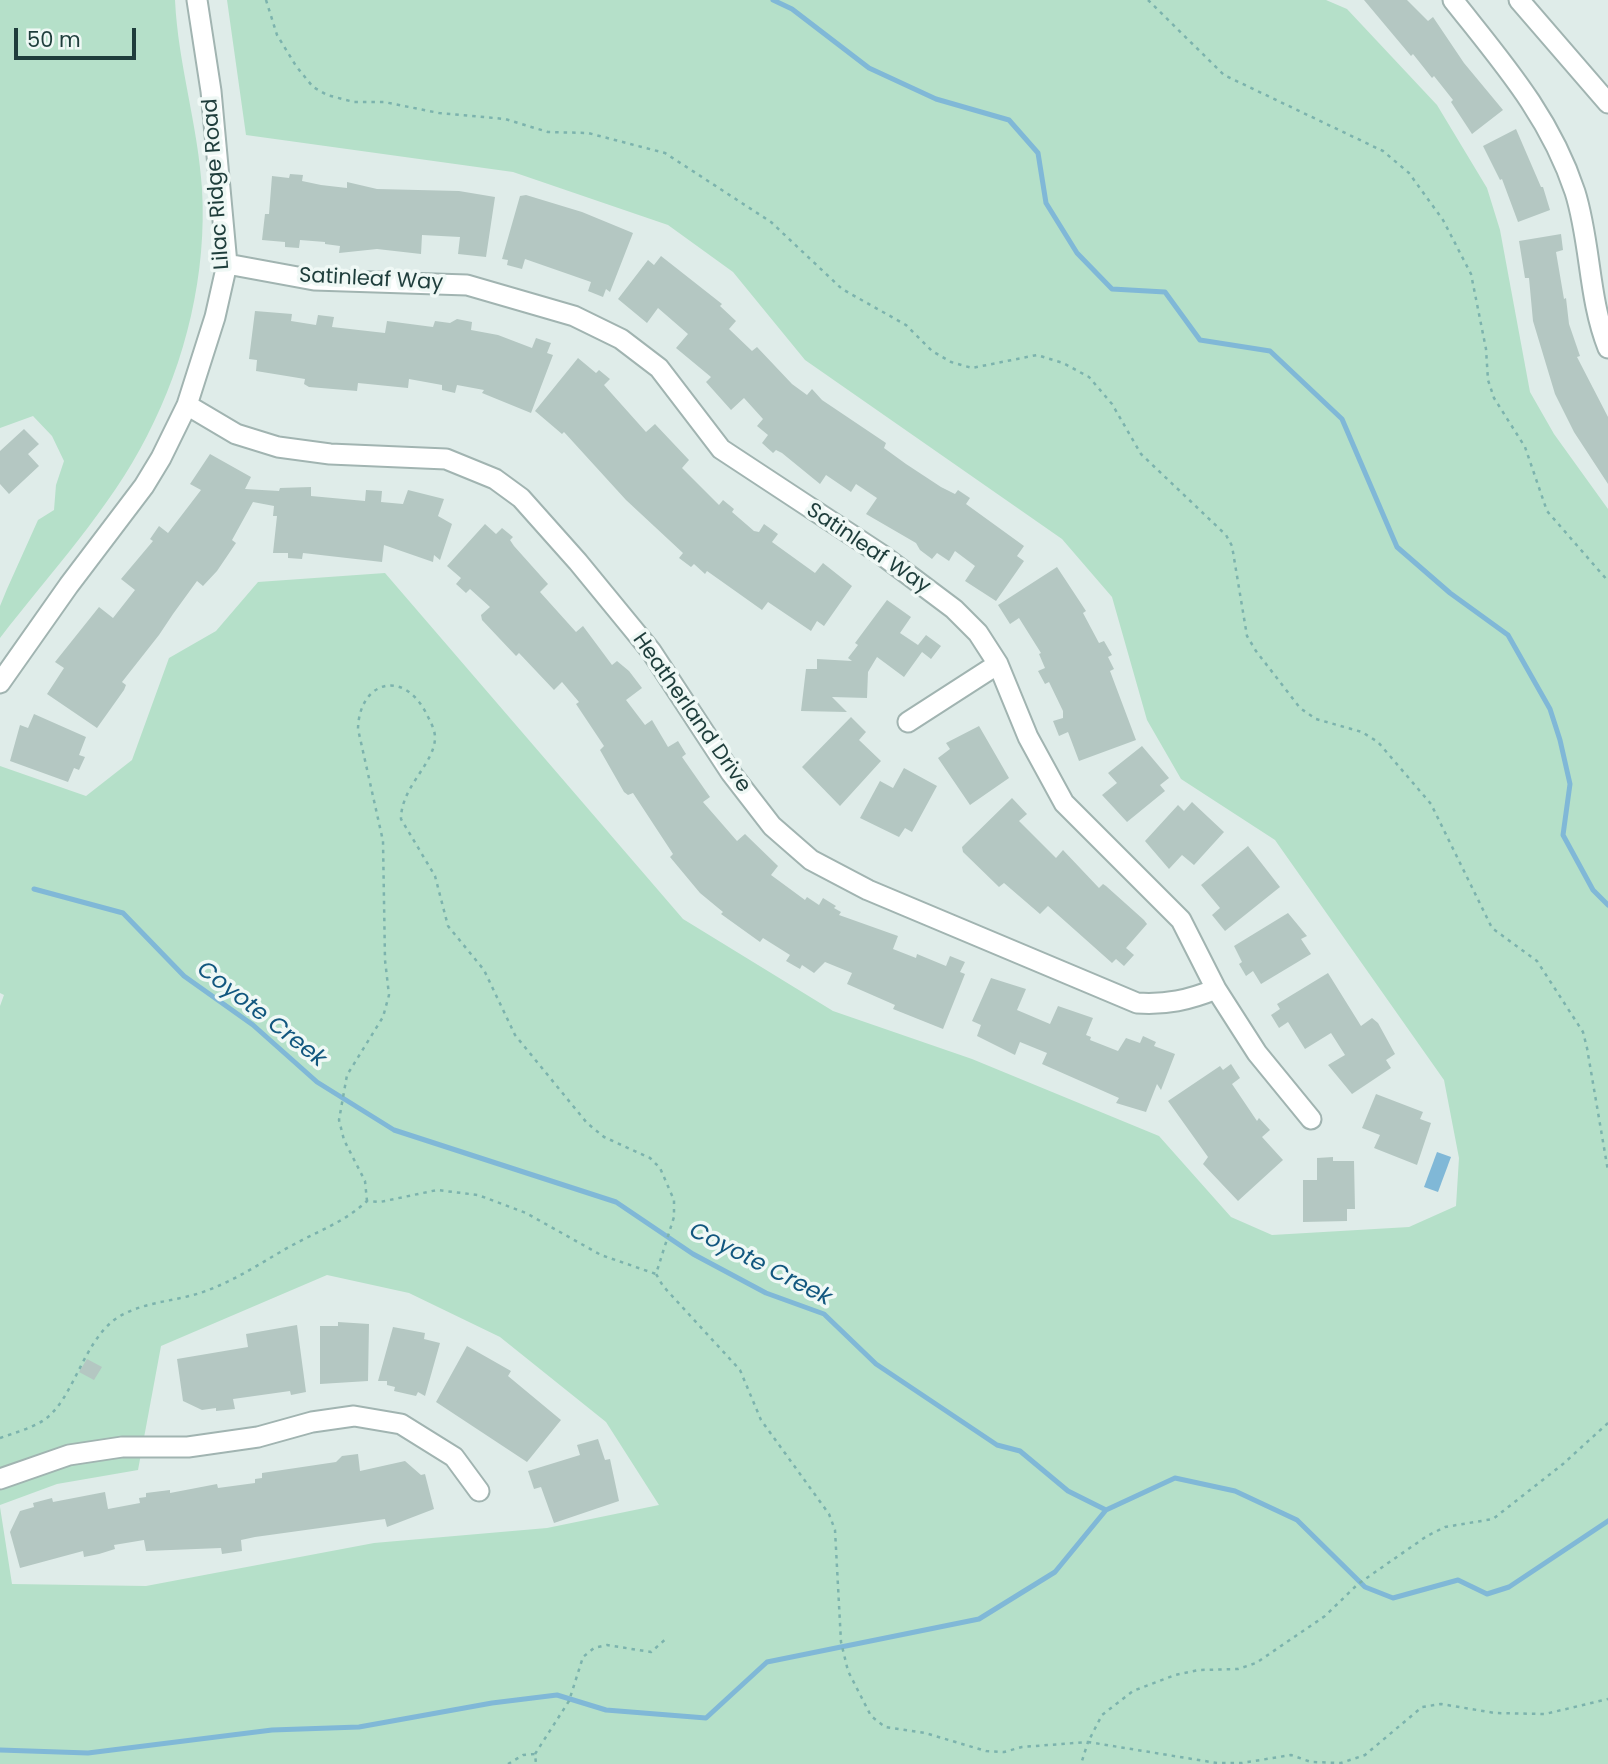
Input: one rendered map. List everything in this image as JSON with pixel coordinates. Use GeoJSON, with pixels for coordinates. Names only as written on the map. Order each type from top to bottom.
{"type":"FeatureCollection","features":[{"type":"Feature","properties":{"kind":"street","name":"Lilac Ridge Road"},"geometry":{"type":"LineString","coordinates":[[0,683],[69,585],[144,486],[187,405],[215,317],[227,264],[211,91],[197,0]]}},
{"type":"Feature","properties":{"kind":"street"},"geometry":{"type":"LineString","coordinates":[[1453,0],[1533,101],[1562,157],[1575,195],[1587,248],[1597,319],[1608,348]]}},
{"type":"Feature","properties":{"kind":"street"},"geometry":{"type":"LineString","coordinates":[[1519,0],[1608,103]]}},
{"type":"Feature","properties":{"kind":"street","name":"Satinleaf Way"},"geometry":{"type":"LineString","coordinates":[[227,264],[314,280],[467,285],[574,316],[621,339],[659,368],[722,449],[882,555],[954,609],[978,633],[998,664],[1028,737],[1064,803],[1181,920],[1216,989],[1257,1053],[1311,1119]]}},
{"type":"Feature","properties":{"kind":"street","name":"Heatherland Drive"},"geometry":{"type":"LineString","coordinates":[[187,405],[236,434],[278,447],[330,454],[446,459],[495,479],[521,498],[578,562],[651,651],[724,762],[764,815],[811,860],[868,890],[1137,1003],[1161,1005],[1185,1001],[1216,989]]}},
{"type":"Feature","properties":{"kind":"street"},"geometry":{"type":"LineString","coordinates":[[908,722],[998,664]]}},
{"type":"Feature","properties":{"kind":"street"},"geometry":{"type":"LineString","coordinates":[[0,1479],[69,1455],[122,1447],[188,1447],[258,1437],[312,1422],[354,1416],[401,1424],[454,1457],[479,1490]]}},
{"type":"Feature","properties":{"kind":"path"},"geometry":{"type":"LineString","coordinates":[[266,0],[277,35],[296,66],[313,88],[327,95],[354,102],[384,102],[439,113],[505,119],[548,132],[588,133],[665,153],[771,222],[842,289],[906,325],[932,351],[951,362],[972,368],[1037,355],[1063,363],[1088,377],[1112,404],[1141,454],[1226,535],[1232,546],[1247,636],[1277,681],[1300,708],[1316,719],[1362,732],[1378,742],[1436,812],[1464,875],[1492,928],[1537,961],[1574,1017],[1583,1032],[1587,1048],[1608,1171]]}},
{"type":"Feature","properties":{"kind":"path"},"geometry":{"type":"LineString","coordinates":[[1147,0],[1224,75],[1383,151],[1409,173],[1443,220],[1471,274],[1486,349],[1488,380],[1494,398],[1525,447],[1547,511],[1608,582]]}},
{"type":"Feature","properties":{"kind":"path"},"geometry":{"type":"LineString","coordinates":[[367,1201],[365,1181],[344,1140],[339,1119],[346,1075],[383,1017],[388,995],[383,841],[358,729],[358,714],[362,703],[371,693],[396,685],[407,688],[416,695],[432,723],[435,736],[433,749],[406,792],[401,805],[401,818],[435,876],[449,926],[484,970],[515,1035],[570,1105],[604,1137],[650,1158],[660,1168],[674,1200],[674,1217],[656,1274],[663,1286],[740,1370],[774,1441],[829,1514],[835,1531],[840,1623],[848,1671],[871,1716],[885,1727],[925,1733],[986,1751],[1003,1752],[1022,1747],[1088,1742],[1217,1763],[1242,1763],[1291,1755],[1311,1762],[1341,1763],[1365,1755],[1422,1707],[1441,1703],[1495,1713],[1545,1714],[1608,1699]]}},
{"type":"Feature","properties":{"kind":"path"},"geometry":{"type":"LineString","coordinates":[[0,1438],[46,1419],[65,1393],[95,1338],[115,1320],[143,1307],[230,1283],[286,1249],[354,1214],[367,1201],[380,1202],[437,1190],[478,1195],[526,1213],[601,1255],[656,1274]]}},
{"type":"Feature","properties":{"kind":"path"},"geometry":{"type":"LineString","coordinates":[[1082,1764],[1088,1742],[1102,1715],[1133,1691],[1175,1675],[1199,1670],[1238,1669],[1256,1663],[1325,1616],[1375,1571],[1427,1536],[1445,1527],[1493,1519],[1563,1464],[1608,1423]]}},
{"type":"Feature","properties":{"kind":"path"},"geometry":{"type":"LineString","coordinates":[[536,1764],[535,1754],[569,1701],[583,1657],[594,1648],[607,1645],[651,1652],[668,1637]]}},
{"type":"Feature","properties":{"kind":"path"},"geometry":{"type":"LineString","coordinates":[[508,1764],[523,1755],[535,1754]]}},
{"type":"Feature","properties":{"kind":"green space"},"geometry":{"type":"Polygon","coordinates":[[[0,0],[175,0],[180,48],[197,141],[203,221],[197,284],[183,347],[173,378],[147,436],[97,515],[0,638],[0,606],[38,520],[54,510],[56,485],[64,461],[52,436],[33,416],[0,428],[0,0]]]}},
{"type":"Feature","properties":{"kind":"green space"},"geometry":{"type":"Polygon","coordinates":[[[227,0],[1326,0],[1347,9],[1437,105],[1487,188],[1500,230],[1530,392],[1554,434],[1608,509],[1608,1764],[0,1764],[0,1507],[12,1584],[146,1586],[374,1543],[547,1528],[659,1505],[606,1422],[500,1337],[409,1293],[327,1275],[161,1346],[138,1470],[57,1484],[0,1505],[0,1006],[4,995],[0,993],[0,766],[86,796],[132,760],[169,658],[216,631],[258,582],[385,573],[683,919],[833,1011],[972,1059],[1159,1136],[1231,1217],[1272,1235],[1409,1227],[1456,1206],[1459,1158],[1444,1080],[1275,840],[1181,779],[1147,720],[1112,597],[1062,539],[805,360],[733,272],[668,225],[513,172],[246,135],[227,0]]]}},
{"type":"Feature","properties":{"kind":"water"},"geometry":{"type":"Polygon","coordinates":[[[1437,1152],[1451,1157],[1438,1192],[1424,1187],[1437,1152]]]}},
{"type":"Feature","properties":{"kind":"building"},"geometry":{"type":"Polygon","coordinates":[[[1364,0],[1407,0],[1428,21],[1433,17],[1464,63],[1503,110],[1472,134],[1451,102],[1453,100],[1434,76],[1432,78],[1413,54],[1411,56],[1364,0]]]}},
{"type":"Feature","properties":{"kind":"building"},"geometry":{"type":"Polygon","coordinates":[[[1516,129],[1543,187],[1550,210],[1518,222],[1502,179],[1500,180],[1483,146],[1516,129]]]}},
{"type":"Feature","properties":{"kind":"building"},"geometry":{"type":"Polygon","coordinates":[[[290,174],[303,175],[302,181],[347,188],[347,182],[377,189],[459,191],[495,197],[486,257],[458,254],[460,237],[422,235],[421,254],[377,249],[339,253],[340,246],[325,242],[300,240],[299,248],[285,247],[285,242],[262,240],[265,214],[269,214],[272,176],[289,178],[290,174]]]}},
{"type":"Feature","properties":{"kind":"building"},"geometry":{"type":"Polygon","coordinates":[[[526,195],[582,212],[633,233],[610,292],[606,289],[603,297],[588,291],[591,282],[525,259],[522,269],[507,265],[508,260],[502,259],[520,196],[526,195]]]}},
{"type":"Feature","properties":{"kind":"building"},"geometry":{"type":"Polygon","coordinates":[[[1561,234],[1563,250],[1556,252],[1569,324],[1580,356],[1577,357],[1608,417],[1608,484],[1574,432],[1555,394],[1533,321],[1529,278],[1525,278],[1519,241],[1561,234]]]}},
{"type":"Feature","properties":{"kind":"building"},"geometry":{"type":"Polygon","coordinates":[[[661,256],[722,304],[720,306],[736,321],[729,329],[752,351],[757,347],[792,384],[807,395],[812,389],[822,400],[886,443],[884,448],[906,464],[941,487],[955,494],[958,490],[970,498],[966,504],[1024,546],[1017,556],[1024,561],[996,601],[965,581],[975,566],[955,551],[949,561],[937,553],[932,559],[920,550],[916,543],[866,514],[877,498],[856,484],[851,492],[826,475],[820,484],[782,453],[776,450],[773,453],[762,443],[768,435],[757,426],[763,419],[744,398],[731,410],[706,382],[711,377],[676,348],[688,334],[658,308],[647,323],[618,299],[648,260],[654,265],[661,256]]]}},
{"type":"Feature","properties":{"kind":"building"},"geometry":{"type":"Polygon","coordinates":[[[255,311],[292,314],[291,321],[316,325],[318,315],[334,317],[332,327],[385,333],[387,321],[433,327],[435,321],[450,323],[457,319],[472,322],[471,330],[498,335],[532,348],[536,338],[551,343],[547,353],[553,355],[531,413],[482,393],[484,390],[457,385],[455,393],[442,390],[442,385],[409,379],[408,388],[358,383],[357,391],[309,387],[304,384],[305,379],[256,371],[257,360],[249,359],[255,311]]]}},
{"type":"Feature","properties":{"kind":"building"},"geometry":{"type":"Polygon","coordinates":[[[578,358],[596,373],[599,370],[610,379],[604,385],[646,432],[655,424],[689,460],[682,468],[719,505],[723,500],[734,509],[732,512],[754,531],[759,532],[764,524],[778,534],[772,542],[815,573],[823,563],[852,586],[824,626],[817,621],[811,631],[768,602],[762,610],[707,571],[705,574],[694,564],[691,567],[679,558],[683,553],[626,500],[564,432],[562,434],[535,411],[578,358]]]}},
{"type":"Feature","properties":{"kind":"building"},"geometry":{"type":"Polygon","coordinates":[[[24,429],[39,444],[28,454],[39,466],[9,494],[0,484],[0,451],[24,429]]]}},
{"type":"Feature","properties":{"kind":"building"},"geometry":{"type":"Polygon","coordinates":[[[210,454],[251,477],[245,489],[279,491],[280,488],[311,487],[311,496],[365,501],[366,490],[382,491],[381,502],[403,504],[408,490],[444,499],[438,516],[452,524],[440,560],[434,555],[433,562],[384,545],[382,562],[303,553],[302,559],[288,558],[288,553],[273,553],[277,516],[273,516],[274,506],[253,502],[232,540],[236,543],[217,571],[203,586],[197,581],[122,682],[126,685],[124,690],[97,728],[47,694],[64,668],[55,662],[99,607],[113,618],[135,590],[121,579],[153,541],[150,539],[159,526],[168,533],[201,490],[190,484],[210,454]]]}},
{"type":"Feature","properties":{"kind":"building"},"geometry":{"type":"Polygon","coordinates":[[[485,524],[496,534],[502,528],[513,537],[510,540],[514,546],[548,584],[540,592],[576,632],[583,626],[612,665],[617,661],[629,671],[642,688],[626,700],[645,725],[652,720],[668,747],[678,741],[686,754],[682,757],[710,797],[703,802],[737,841],[745,834],[778,866],[771,875],[805,900],[807,897],[819,905],[823,898],[836,906],[834,908],[841,912],[839,915],[898,936],[893,949],[916,958],[917,954],[946,966],[950,956],[965,962],[960,972],[965,974],[943,1029],[893,1009],[895,1005],[847,984],[852,973],[825,962],[814,973],[802,965],[800,969],[786,961],[790,955],[763,938],[760,942],[721,914],[723,912],[700,893],[670,857],[673,854],[633,793],[628,795],[624,792],[600,750],[604,746],[576,704],[579,702],[562,682],[554,690],[519,653],[516,656],[482,620],[481,615],[490,607],[470,589],[466,593],[456,584],[461,578],[447,566],[485,524]]]}},
{"type":"Feature","properties":{"kind":"building"},"geometry":{"type":"Polygon","coordinates":[[[1057,567],[1086,611],[1083,613],[1099,643],[1104,641],[1112,655],[1108,657],[1114,669],[1110,671],[1136,740],[1079,761],[1068,732],[1059,736],[1053,721],[1063,718],[1063,711],[1049,682],[1045,684],[1038,671],[1045,668],[1039,654],[1041,653],[1019,618],[1010,624],[998,605],[1057,567]]]}},
{"type":"Feature","properties":{"kind":"building"},"geometry":{"type":"Polygon","coordinates":[[[887,600],[911,617],[900,633],[918,645],[926,635],[941,646],[931,659],[922,652],[904,677],[877,657],[868,672],[867,698],[832,697],[847,712],[801,711],[806,669],[817,669],[817,659],[852,661],[848,658],[858,645],[855,643],[887,600]]]}},
{"type":"Feature","properties":{"kind":"building"},"geometry":{"type":"Polygon","coordinates":[[[34,714],[86,737],[79,755],[85,757],[79,770],[74,768],[68,782],[10,761],[20,725],[28,728],[34,714]]]}},
{"type":"Feature","properties":{"kind":"building"},"geometry":{"type":"Polygon","coordinates":[[[851,717],[866,732],[859,740],[881,761],[840,806],[802,767],[851,717]]]}},
{"type":"Feature","properties":{"kind":"building"},"geometry":{"type":"Polygon","coordinates":[[[979,726],[1009,778],[970,805],[938,758],[950,749],[946,743],[979,726]]]}},
{"type":"Feature","properties":{"kind":"building"},"geometry":{"type":"Polygon","coordinates":[[[1142,746],[1169,778],[1160,785],[1165,791],[1127,822],[1102,795],[1117,783],[1108,773],[1142,746]]]}},
{"type":"Feature","properties":{"kind":"building"},"geometry":{"type":"Polygon","coordinates":[[[904,768],[937,786],[912,832],[905,828],[899,837],[860,818],[880,781],[893,788],[904,768]]]}},
{"type":"Feature","properties":{"kind":"building"},"geometry":{"type":"Polygon","coordinates":[[[1012,798],[1027,814],[1019,821],[1056,858],[1063,850],[1099,888],[1103,884],[1106,886],[1147,924],[1126,948],[1134,955],[1124,966],[1116,959],[1112,963],[1048,906],[1040,914],[1004,883],[999,887],[963,852],[962,847],[1012,798]]]}},
{"type":"Feature","properties":{"kind":"building"},"geometry":{"type":"Polygon","coordinates":[[[1192,802],[1224,832],[1194,865],[1182,855],[1169,869],[1145,841],[1178,805],[1184,811],[1192,802]]]}},
{"type":"Feature","properties":{"kind":"building"},"geometry":{"type":"Polygon","coordinates":[[[1248,846],[1280,887],[1225,931],[1212,915],[1220,908],[1201,885],[1248,846]]]}},
{"type":"Feature","properties":{"kind":"building"},"geometry":{"type":"Polygon","coordinates":[[[1288,913],[1307,936],[1301,939],[1311,954],[1261,984],[1253,971],[1246,976],[1234,946],[1288,913]]]}},
{"type":"Feature","properties":{"kind":"building"},"geometry":{"type":"Polygon","coordinates":[[[1328,973],[1361,1026],[1372,1018],[1378,1023],[1395,1054],[1386,1060],[1391,1068],[1352,1094],[1328,1065],[1345,1055],[1331,1033],[1305,1049],[1288,1022],[1279,1028],[1271,1015],[1280,1009],[1277,1004],[1328,973]]]}},
{"type":"Feature","properties":{"kind":"building"},"geometry":{"type":"Polygon","coordinates":[[[991,978],[1026,989],[1017,1010],[1050,1024],[1058,1006],[1093,1018],[1086,1035],[1091,1037],[1090,1040],[1118,1051],[1126,1038],[1140,1043],[1143,1036],[1156,1042],[1154,1046],[1175,1054],[1161,1090],[1157,1084],[1146,1112],[1116,1103],[1119,1098],[1042,1064],[1047,1053],[1020,1042],[1015,1055],[977,1036],[981,1025],[972,1021],[991,978]]]}},
{"type":"Feature","properties":{"kind":"building"},"geometry":{"type":"Polygon","coordinates":[[[1231,1064],[1240,1078],[1232,1084],[1257,1121],[1259,1118],[1270,1130],[1262,1137],[1283,1160],[1238,1201],[1203,1164],[1208,1157],[1168,1101],[1220,1066],[1223,1070],[1231,1064]]]}},
{"type":"Feature","properties":{"kind":"building"},"geometry":{"type":"Polygon","coordinates":[[[1376,1094],[1423,1112],[1420,1119],[1431,1123],[1417,1165],[1374,1148],[1380,1135],[1362,1128],[1376,1094]]]}},
{"type":"Feature","properties":{"kind":"building"},"geometry":{"type":"Polygon","coordinates":[[[1333,1157],[1333,1161],[1354,1161],[1355,1209],[1347,1209],[1347,1221],[1303,1222],[1303,1180],[1317,1180],[1317,1158],[1333,1157]]]}},
{"type":"Feature","properties":{"kind":"building"},"geometry":{"type":"Polygon","coordinates":[[[338,1322],[369,1324],[368,1381],[320,1384],[320,1326],[338,1326],[338,1322]]]}},
{"type":"Feature","properties":{"kind":"building"},"geometry":{"type":"Polygon","coordinates":[[[297,1325],[306,1392],[291,1395],[290,1391],[233,1399],[235,1409],[216,1411],[216,1408],[202,1410],[183,1401],[177,1359],[248,1347],[246,1334],[297,1325]]]}},
{"type":"Feature","properties":{"kind":"building"},"geometry":{"type":"Polygon","coordinates":[[[393,1327],[425,1333],[424,1339],[440,1343],[425,1396],[418,1392],[416,1396],[394,1391],[395,1387],[387,1385],[387,1381],[378,1381],[393,1327]]]}},
{"type":"Feature","properties":{"kind":"building"},"geometry":{"type":"Polygon","coordinates":[[[467,1346],[511,1371],[508,1376],[561,1420],[527,1462],[436,1402],[467,1346]]]}},
{"type":"Feature","properties":{"kind":"building"},"geometry":{"type":"Polygon","coordinates":[[[87,1359],[102,1367],[94,1380],[79,1372],[87,1359]]]}},
{"type":"Feature","properties":{"kind":"building"},"geometry":{"type":"Polygon","coordinates":[[[598,1439],[605,1460],[610,1459],[619,1501],[554,1523],[541,1487],[534,1489],[528,1471],[580,1455],[577,1445],[598,1439]]]}},
{"type":"Feature","properties":{"kind":"building"},"geometry":{"type":"Polygon","coordinates":[[[358,1454],[360,1471],[405,1461],[421,1475],[425,1474],[434,1509],[387,1527],[385,1519],[255,1537],[241,1540],[242,1551],[222,1554],[221,1548],[146,1551],[144,1540],[114,1545],[115,1549],[99,1554],[84,1557],[83,1551],[20,1568],[10,1532],[20,1511],[34,1507],[33,1503],[105,1492],[108,1509],[140,1503],[139,1498],[146,1497],[146,1493],[170,1490],[170,1493],[217,1484],[218,1488],[255,1483],[255,1479],[262,1478],[262,1473],[336,1462],[342,1456],[358,1454]]]}},
{"type":"Feature","properties":{"kind":"waterway"},"geometry":{"type":"LineString","coordinates":[[773,0],[792,9],[869,68],[936,99],[1009,120],[1038,153],[1046,203],[1077,253],[1112,289],[1165,292],[1200,340],[1270,351],[1342,419],[1397,547],[1450,593],[1508,635],[1550,709],[1570,784],[1563,835],[1593,890],[1608,905]]}},
{"type":"Feature","properties":{"kind":"waterway","name":"Coyote Creek"},"geometry":{"type":"LineString","coordinates":[[34,889],[123,913],[184,976],[253,1025],[317,1082],[394,1130],[616,1202],[693,1254],[766,1293],[824,1314],[876,1364],[997,1445],[1020,1451],[1068,1491],[1106,1510]]}},
{"type":"Feature","properties":{"kind":"waterway"},"geometry":{"type":"LineString","coordinates":[[0,1750],[88,1753],[272,1730],[359,1727],[492,1703],[557,1695],[606,1710],[706,1718],[767,1662],[979,1619],[1055,1572],[1106,1510],[1175,1478],[1235,1491],[1297,1520],[1365,1587],[1393,1598],[1458,1580],[1487,1594],[1509,1587],[1608,1521]]}}]}
